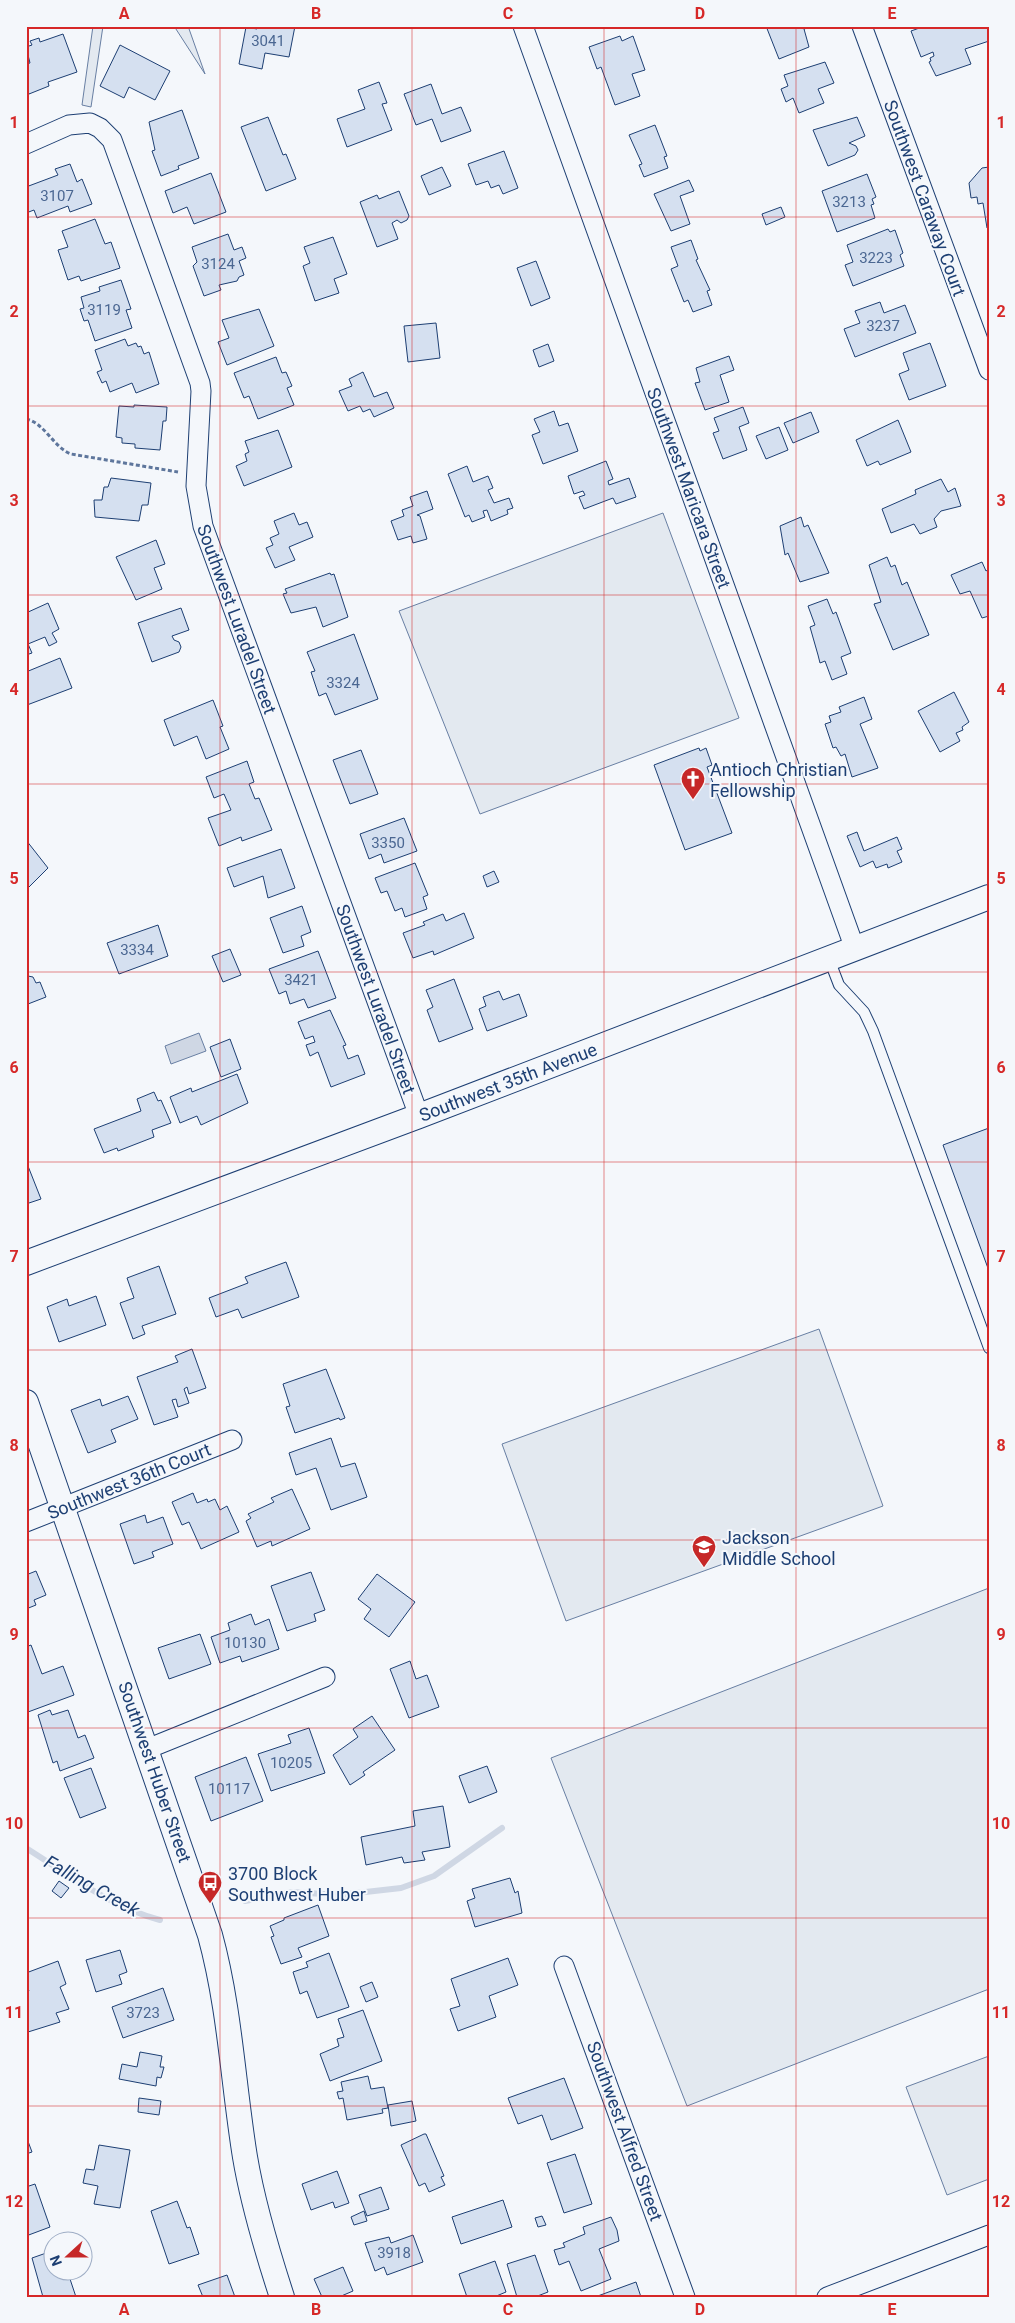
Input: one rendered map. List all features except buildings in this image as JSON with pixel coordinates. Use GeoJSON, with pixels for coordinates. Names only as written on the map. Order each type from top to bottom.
{"type":"FeatureCollection","features":[{"type":"Feature","properties":{"kind":"street","name":"Southwest Maricara Street"},"geometry":{"type":"LineString","coordinates":[[523,26],[855,949]]}},
{"type":"Feature","properties":{"kind":"street","name":"Southwest Caraway Court"},"geometry":{"type":"LineString","coordinates":[[862,26],[989,370]]}},
{"type":"Feature","properties":{"kind":"street","name":"Southwest Luradel Street"},"geometry":{"type":"LineString","coordinates":[[26,144],[63,127],[90,124],[100,128],[117,147],[126,183],[200,383],[196,496],[203,526],[420,1116]]}},
{"type":"Feature","properties":{"kind":"street","name":"Southwest 35th Avenue"},"geometry":{"type":"LineString","coordinates":[[26,1263],[420,1116],[989,897]]}},
{"type":"Feature","properties":{"kind":"street","name":"Southwest Huber Street"},"geometry":{"type":"LineString","coordinates":[[26,1402],[186,1862],[220,1970],[227,2007],[251,2189],[265,2245],[282,2297]]}},
{"type":"Feature","properties":{"kind":"street","name":"Southwest 36th Court"},"geometry":{"type":"LineString","coordinates":[[26,1522],[232,1440]]}},
{"type":"Feature","properties":{"kind":"street"},"geometry":{"type":"LineString","coordinates":[[147,1749],[325,1677]]}},
{"type":"Feature","properties":{"kind":"street","name":"Southwest Alfred Street"},"geometry":{"type":"LineString","coordinates":[[564,1966],[685,2297]]}},
{"type":"Feature","properties":{"kind":"street"},"geometry":{"type":"LineString","coordinates":[[827,2297],[989,2234]]}},
{"type":"Feature","properties":{"kind":"lane"},"geometry":{"type":"LineString","coordinates":[[829,959],[839,985],[864,1012],[873,1031],[989,1348]]}},
{"type":"Feature","properties":{"kind":"path"},"geometry":{"type":"LineString","coordinates":[[26,419],[34,421],[58,447],[71,454],[196,474]]}},
{"type":"Feature","properties":{"kind":"shaded area"},"geometry":{"type":"Polygon","coordinates":[[[93,26],[103,26],[91,107],[82,105],[93,26]]]}},
{"type":"Feature","properties":{"kind":"shaded area"},"geometry":{"type":"Polygon","coordinates":[[[174,26],[188,26],[205,74],[174,26]]]}},
{"type":"Feature","properties":{"kind":"shaded area"},"geometry":{"type":"Polygon","coordinates":[[[663,513],[739,718],[480,814],[399,611],[663,513]]]}},
{"type":"Feature","properties":{"kind":"shaded area"},"geometry":{"type":"Polygon","coordinates":[[[199,1033],[206,1051],[171,1064],[165,1046],[199,1033]]]}},
{"type":"Feature","properties":{"kind":"shaded area"},"geometry":{"type":"Polygon","coordinates":[[[819,1329],[883,1506],[566,1621],[502,1444],[819,1329]]]}},
{"type":"Feature","properties":{"kind":"shaded area"},"geometry":{"type":"Polygon","coordinates":[[[989,1588],[989,1989],[687,2106],[551,1758],[989,1588]]]}},
{"type":"Feature","properties":{"kind":"shaded area"},"geometry":{"type":"Polygon","coordinates":[[[989,2056],[989,2179],[947,2195],[906,2087],[989,2056]]]}},
{"type":"Feature","properties":{"kind":"waterway","name":"Falling Creek"},"geometry":{"type":"LineString","coordinates":[[245,1901],[292,1892],[339,1895],[401,1888],[434,1876],[502,1828]]}},
{"type":"Feature","properties":{"kind":"waterway","name":"Falling Creek"},"geometry":{"type":"LineString","coordinates":[[26,1848],[107,1899],[160,1920]]}},
{"type":"Feature","properties":{"kind":"place","name":"Antioch Christian Fellowship"},"geometry":{"type":"Point","coordinates":[693,800]}},
{"type":"Feature","properties":{"kind":"place","name":"Jackson Middle School"},"geometry":{"type":"Point","coordinates":[704,1568]}},
{"type":"Feature","properties":{"kind":"place","name":"3700 Block Southwest Huber"},"geometry":{"type":"Point","coordinates":[210,1904]}}]}
